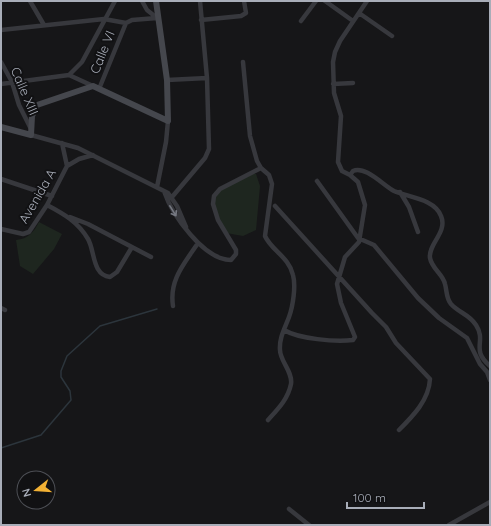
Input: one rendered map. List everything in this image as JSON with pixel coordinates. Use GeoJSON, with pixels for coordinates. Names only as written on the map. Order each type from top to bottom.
{"type":"FeatureCollection","features":[{"type":"Feature","properties":{"kind":"street"},"geometry":{"type":"LineString","coordinates":[[30,1],[44,25]]}},
{"type":"Feature","properties":{"kind":"street"},"geometry":{"type":"LineString","coordinates":[[69,75],[82,62],[115,1]]}},
{"type":"Feature","properties":{"kind":"street"},"geometry":{"type":"LineString","coordinates":[[142,1],[147,10],[157,18]]}},
{"type":"Feature","properties":{"kind":"street"},"geometry":{"type":"LineString","coordinates":[[156,1],[157,18],[167,80],[168,121],[166,142],[157,187]]}},
{"type":"Feature","properties":{"kind":"street"},"geometry":{"type":"LineString","coordinates":[[172,197],[205,158],[209,149],[207,78],[200,1]]}},
{"type":"Feature","properties":{"kind":"street"},"geometry":{"type":"LineString","coordinates":[[201,20],[235,18],[246,13],[244,1]]}},
{"type":"Feature","properties":{"kind":"street"},"geometry":{"type":"LineString","coordinates":[[301,21],[316,1]]}},
{"type":"Feature","properties":{"kind":"street"},"geometry":{"type":"LineString","coordinates":[[325,1],[353,21]]}},
{"type":"Feature","properties":{"kind":"street"},"geometry":{"type":"LineString","coordinates":[[284,330],[294,336],[353,340],[355,337],[339,294],[337,284],[340,278],[344,257],[359,242],[358,238],[365,204],[358,182],[350,175],[342,171],[338,162],[341,116],[335,98],[333,84],[335,52],[353,21],[367,1]]}},
{"type":"Feature","properties":{"kind":"street"},"geometry":{"type":"LineString","coordinates":[[359,13],[392,36]]}},
{"type":"Feature","properties":{"kind":"street"},"geometry":{"type":"LineString","coordinates":[[1,30],[104,19],[126,23],[132,20],[157,18]]}},
{"type":"Feature","properties":{"kind":"street","name":"Calle VI"},"geometry":{"type":"LineString","coordinates":[[96,88],[126,23]]}},
{"type":"Feature","properties":{"kind":"street","name":"Calle XIII"},"geometry":{"type":"LineString","coordinates":[[1,62],[12,82],[18,105],[30,127]]}},
{"type":"Feature","properties":{"kind":"street"},"geometry":{"type":"LineString","coordinates":[[244,62],[250,136],[261,168],[269,175],[272,184],[265,236],[286,260],[294,275],[290,316],[281,336],[280,350],[292,382],[288,394],[268,420]]}},
{"type":"Feature","properties":{"kind":"street"},"geometry":{"type":"LineString","coordinates":[[1,84],[69,75],[168,121]]}},
{"type":"Feature","properties":{"kind":"street"},"geometry":{"type":"LineString","coordinates":[[167,80],[207,78]]}},
{"type":"Feature","properties":{"kind":"street"},"geometry":{"type":"LineString","coordinates":[[333,84],[353,83]]}},
{"type":"Feature","properties":{"kind":"street"},"geometry":{"type":"LineString","coordinates":[[31,135],[30,127],[33,112],[37,105],[96,88]]}},
{"type":"Feature","properties":{"kind":"street"},"geometry":{"type":"LineString","coordinates":[[1,127],[78,148],[157,187],[172,197],[182,215],[186,227]]}},
{"type":"Feature","properties":{"kind":"street","name":"Avenida A"},"geometry":{"type":"LineString","coordinates":[[1,229],[23,234],[29,232],[47,205],[66,166],[62,143]]}},
{"type":"Feature","properties":{"kind":"street","name":"Avenida A"},"geometry":{"type":"LineString","coordinates":[[66,166],[79,159],[94,155]]}},
{"type":"Feature","properties":{"kind":"street"},"geometry":{"type":"LineString","coordinates":[[164,191],[173,212],[198,243],[223,259],[231,260],[234,259],[236,254],[235,247],[214,211],[214,196],[220,189],[261,168]]}},
{"type":"Feature","properties":{"kind":"street"},"geometry":{"type":"LineString","coordinates":[[350,175],[355,169],[376,177],[393,190],[434,207],[442,217],[442,228],[431,251],[431,263],[445,284],[448,298],[451,303],[467,314],[478,327],[480,334],[480,354],[483,360],[490,366]]}},
{"type":"Feature","properties":{"kind":"street"},"geometry":{"type":"LineString","coordinates":[[1,179],[52,196]]}},
{"type":"Feature","properties":{"kind":"street"},"geometry":{"type":"LineString","coordinates":[[318,181],[358,238],[370,243],[378,249],[418,298],[439,318],[467,338],[480,364],[487,372],[490,380]]}},
{"type":"Feature","properties":{"kind":"street"},"geometry":{"type":"LineString","coordinates":[[399,192],[409,207],[418,232]]}},
{"type":"Feature","properties":{"kind":"street"},"geometry":{"type":"LineString","coordinates":[[47,205],[88,224],[151,257]]}},
{"type":"Feature","properties":{"kind":"street"},"geometry":{"type":"LineString","coordinates":[[275,206],[382,322],[396,343],[430,379],[430,387],[419,408],[399,430]]}},
{"type":"Feature","properties":{"kind":"street"},"geometry":{"type":"LineString","coordinates":[[68,216],[87,237],[98,270],[105,277],[110,277],[117,272],[132,247]]}},
{"type":"Feature","properties":{"kind":"street"},"geometry":{"type":"LineString","coordinates":[[173,306],[171,294],[172,285],[198,243]]}},
{"type":"Feature","properties":{"kind":"street"},"geometry":{"type":"LineString","coordinates":[[448,525],[490,502]]}},
{"type":"Feature","properties":{"kind":"street"},"geometry":{"type":"LineString","coordinates":[[289,509],[309,525]]}},
{"type":"Feature","properties":{"kind":"shaded area"},"geometry":{"type":"Polygon","coordinates":[[[249,172],[256,174],[260,186],[256,230],[243,236],[226,233],[220,224],[214,208],[214,192],[249,172]]]}},
{"type":"Feature","properties":{"kind":"shaded area"},"geometry":{"type":"Polygon","coordinates":[[[39,222],[62,234],[54,249],[33,274],[20,266],[16,240],[24,238],[30,234],[39,222]]]}},
{"type":"Feature","properties":{"kind":"waterway"},"geometry":{"type":"LineString","coordinates":[[1,448],[41,435],[71,400],[70,391],[61,377],[61,371],[67,356],[100,326],[157,309]]}}]}
